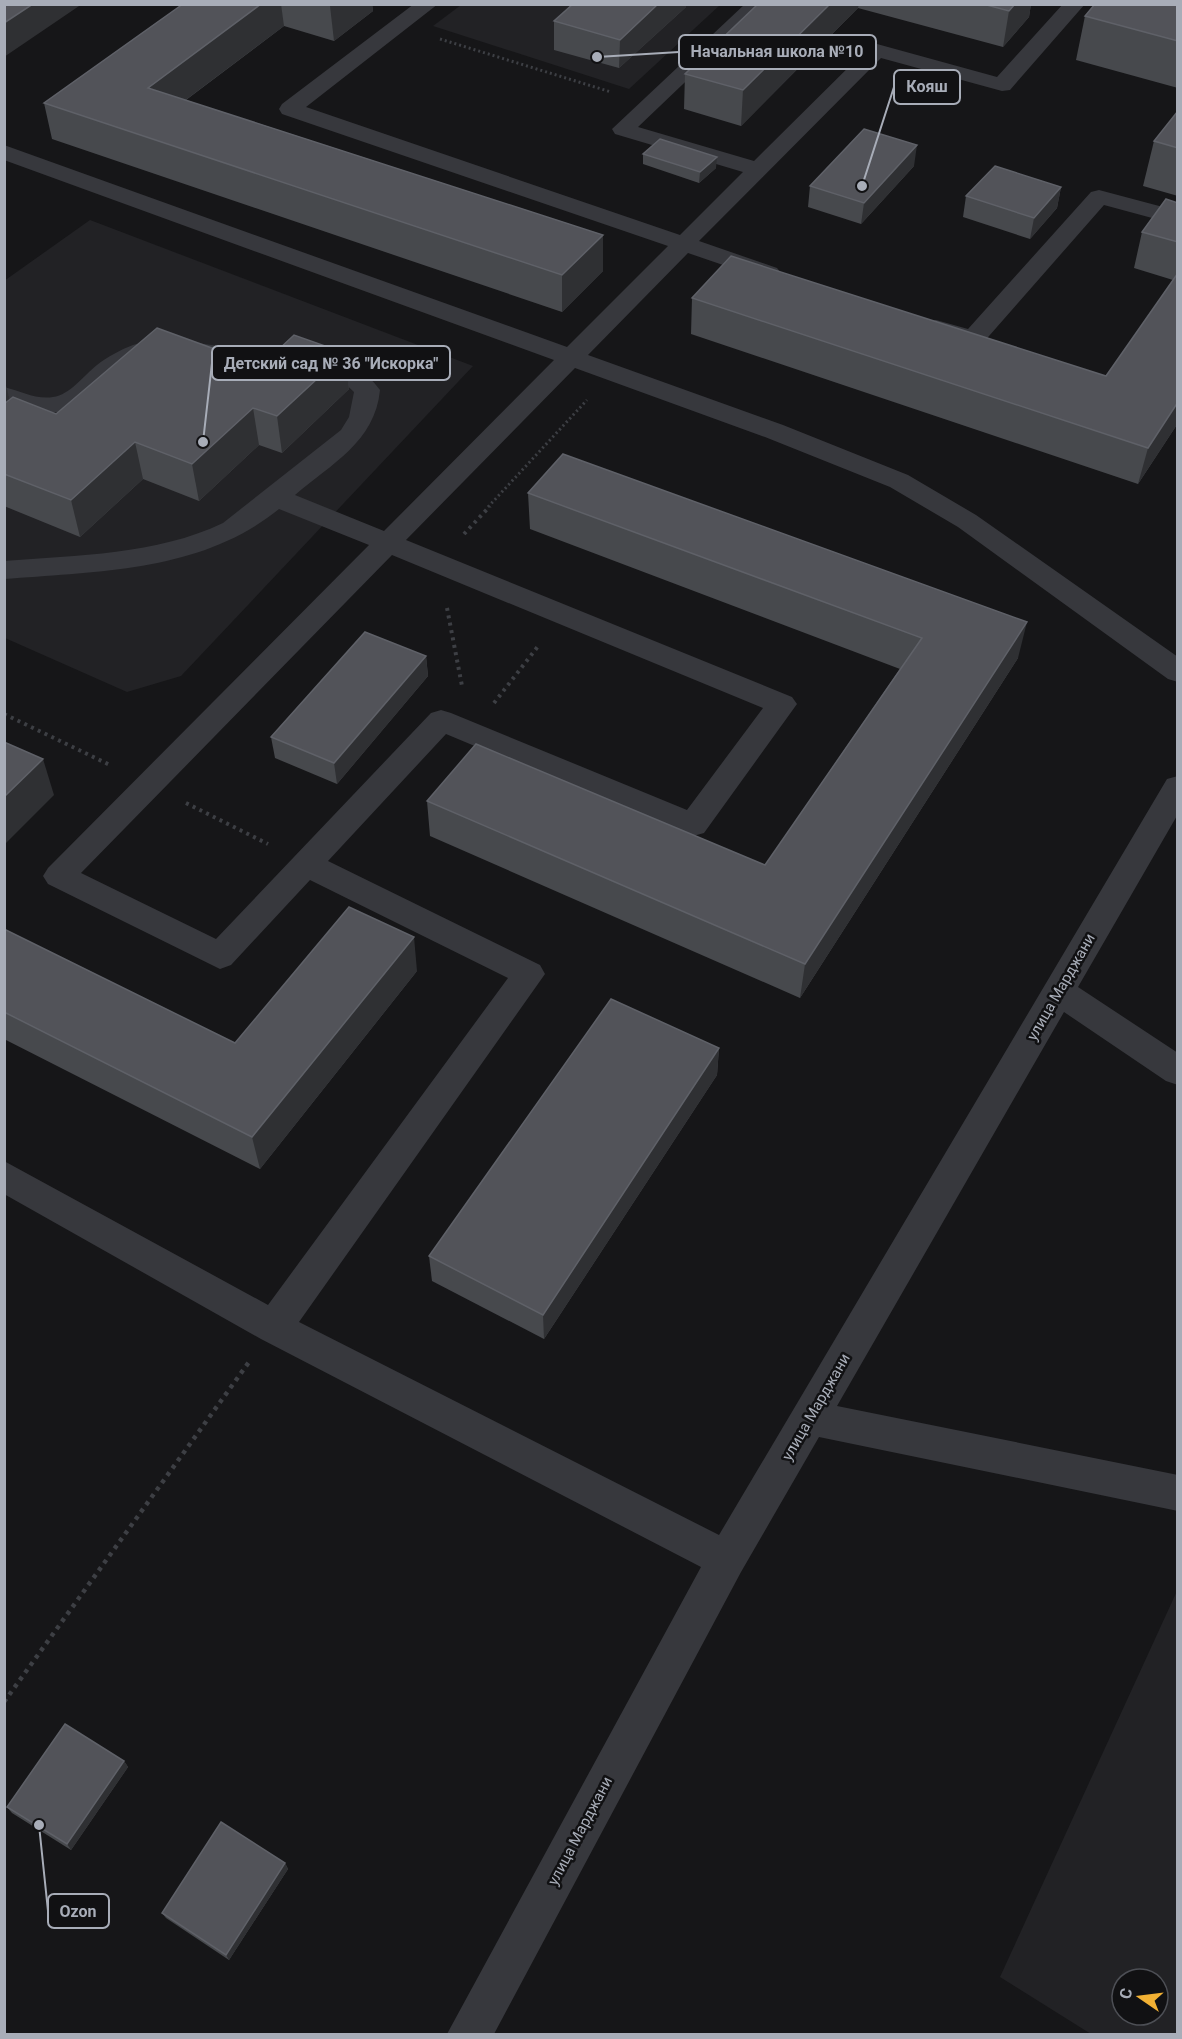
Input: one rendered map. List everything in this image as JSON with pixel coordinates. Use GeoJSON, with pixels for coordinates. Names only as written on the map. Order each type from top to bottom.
{"type":"FeatureCollection","features":[{"type":"Feature","properties":{"kind":"street"},"geometry":{"type":"LineString","coordinates":[[428,4],[290,109],[786,279]]}},
{"type":"Feature","properties":{"kind":"street"},"geometry":{"type":"LineString","coordinates":[[757,4],[623,129],[757,170]]}},
{"type":"Feature","properties":{"kind":"street"},"geometry":{"type":"LineString","coordinates":[[274,497],[387,542],[782,704],[693,825],[441,720],[220,956],[59,876],[387,542],[570,357],[877,50],[1002,85],[1075,4]]}},
{"type":"Feature","properties":{"kind":"street"},"geometry":{"type":"LineString","coordinates":[[4,152],[774,430],[899,481],[967,521],[1178,672]]}},
{"type":"Feature","properties":{"kind":"street"},"geometry":{"type":"LineString","coordinates":[[918,321],[973,339],[1099,197],[1178,218]]}},
{"type":"Feature","properties":{"kind":"street"},"geometry":{"type":"LineString","coordinates":[[4,395],[28,405],[44,408],[62,405],[75,398],[118,360],[159,347],[183,347],[235,355],[297,356],[326,363],[354,376],[367,390],[367,408],[354,434],[232,530],[197,546],[151,554],[4,570]]}},
{"type":"Feature","properties":{"kind":"street","name":"улица Марджани"},"geometry":{"type":"LineString","coordinates":[[470,2034],[727,1559],[1178,787]]}},
{"type":"Feature","properties":{"kind":"street"},"geometry":{"type":"LineString","coordinates":[[274,1327],[529,974],[306,864]]}},
{"type":"Feature","properties":{"kind":"street"},"geometry":{"type":"LineString","coordinates":[[1058,991],[1178,1071]]}},
{"type":"Feature","properties":{"kind":"street"},"geometry":{"type":"LineString","coordinates":[[4,1176],[274,1327],[727,1559]]}},
{"type":"Feature","properties":{"kind":"street"},"geometry":{"type":"LineString","coordinates":[[810,1418],[1178,1493]]}},
{"type":"Feature","properties":{"kind":"path"},"geometry":{"type":"LineString","coordinates":[[399,26],[650,104]]}},
{"type":"Feature","properties":{"kind":"path"},"geometry":{"type":"LineString","coordinates":[[471,733],[438,563],[613,372]]}},
{"type":"Feature","properties":{"kind":"path"},"geometry":{"type":"LineString","coordinates":[[471,733],[563,614]]}},
{"type":"Feature","properties":{"kind":"path"},"geometry":{"type":"LineString","coordinates":[[4,1702],[274,1327]]}},
{"type":"Feature","properties":{"kind":"shaded area"},"geometry":{"type":"Polygon","coordinates":[[[461,5],[720,5],[629,89],[433,26],[461,5]]]}},
{"type":"Feature","properties":{"kind":"shaded area"},"geometry":{"type":"Polygon","coordinates":[[[90,220],[473,366],[181,676],[127,692],[5,638],[4,281],[90,220]]]}},
{"type":"Feature","properties":{"kind":"shaded area"},"geometry":{"type":"Polygon","coordinates":[[[1177,1591],[1177,2034],[1091,2034],[1000,1977],[1177,1591]]]}},
{"type":"Feature","properties":{"kind":"building"},"geometry":{"type":"Polygon","coordinates":[[[4,4],[33,4],[4,23],[4,4]]]}},
{"type":"Feature","properties":{"kind":"building"},"geometry":{"type":"Polygon","coordinates":[[[183,4],[261,4],[148,88],[603,235],[562,275],[44,103],[183,4]]]}},
{"type":"Feature","properties":{"kind":"building"},"geometry":{"type":"Polygon","coordinates":[[[573,4],[658,4],[620,40],[554,21],[573,4]]]}},
{"type":"Feature","properties":{"kind":"building"},"geometry":{"type":"Polygon","coordinates":[[[758,4],[830,4],[743,90],[685,74],[758,4]]]}},
{"type":"Feature","properties":{"kind":"building"},"geometry":{"type":"Polygon","coordinates":[[[983,4],[1015,4],[1009,11],[983,4]]]}},
{"type":"Feature","properties":{"kind":"building"},"geometry":{"type":"Polygon","coordinates":[[[1095,4],[1178,4],[1178,41],[1085,16],[1095,4]]]}},
{"type":"Feature","properties":{"kind":"building"},"geometry":{"type":"Polygon","coordinates":[[[1178,111],[1178,148],[1154,141],[1178,111]]]}},
{"type":"Feature","properties":{"kind":"building"},"geometry":{"type":"Polygon","coordinates":[[[864,129],[917,145],[864,203],[810,186],[864,129]]]}},
{"type":"Feature","properties":{"kind":"building"},"geometry":{"type":"Polygon","coordinates":[[[660,139],[717,157],[700,172],[643,154],[660,139]]]}},
{"type":"Feature","properties":{"kind":"building"},"geometry":{"type":"Polygon","coordinates":[[[995,166],[1061,187],[1034,218],[966,196],[995,166]]]}},
{"type":"Feature","properties":{"kind":"building"},"geometry":{"type":"Polygon","coordinates":[[[1166,199],[1178,203],[1178,242],[1142,232],[1166,199]]]}},
{"type":"Feature","properties":{"kind":"building"},"geometry":{"type":"Polygon","coordinates":[[[731,256],[1106,376],[1178,273],[1178,402],[1148,448],[692,298],[731,256]]]}},
{"type":"Feature","properties":{"kind":"building"},"geometry":{"type":"Polygon","coordinates":[[[157,328],[261,366],[294,335],[345,353],[277,416],[253,408],[192,464],[135,442],[71,500],[4,474],[4,404],[13,397],[56,414],[157,328]]]}},
{"type":"Feature","properties":{"kind":"building"},"geometry":{"type":"Polygon","coordinates":[[[563,454],[1027,622],[805,964],[427,801],[476,744],[765,865],[922,638],[528,493],[563,454]]]}},
{"type":"Feature","properties":{"kind":"building"},"geometry":{"type":"Polygon","coordinates":[[[365,632],[426,656],[334,763],[271,737],[365,632]]]}},
{"type":"Feature","properties":{"kind":"building"},"geometry":{"type":"Polygon","coordinates":[[[4,742],[43,759],[4,797],[4,742]]]}},
{"type":"Feature","properties":{"kind":"building"},"geometry":{"type":"Polygon","coordinates":[[[349,907],[414,937],[252,1137],[4,1012],[4,929],[235,1043],[349,907]]]}},
{"type":"Feature","properties":{"kind":"building"},"geometry":{"type":"Polygon","coordinates":[[[611,999],[719,1048],[543,1315],[429,1256],[611,999]]]}},
{"type":"Feature","properties":{"kind":"building"},"geometry":{"type":"Polygon","coordinates":[[[65,1724],[124,1761],[67,1844],[7,1807],[65,1724]]]}},
{"type":"Feature","properties":{"kind":"building"},"geometry":{"type":"Polygon","coordinates":[[[221,1822],[285,1863],[226,1955],[162,1913],[221,1822]]]}},
{"type":"Feature","properties":{"kind":"place","name":"Начальная школа №10"},"geometry":{"type":"Point","coordinates":[597,57]}},
{"type":"Feature","properties":{"kind":"place","name":"Кояш"},"geometry":{"type":"Point","coordinates":[862,186]}},
{"type":"Feature","properties":{"kind":"place","name":"Детский сад № 36 \"Искорка\""},"geometry":{"type":"Point","coordinates":[203,442]}},
{"type":"Feature","properties":{"kind":"place","name":"Ozon"},"geometry":{"type":"Point","coordinates":[39,1825]}}]}
